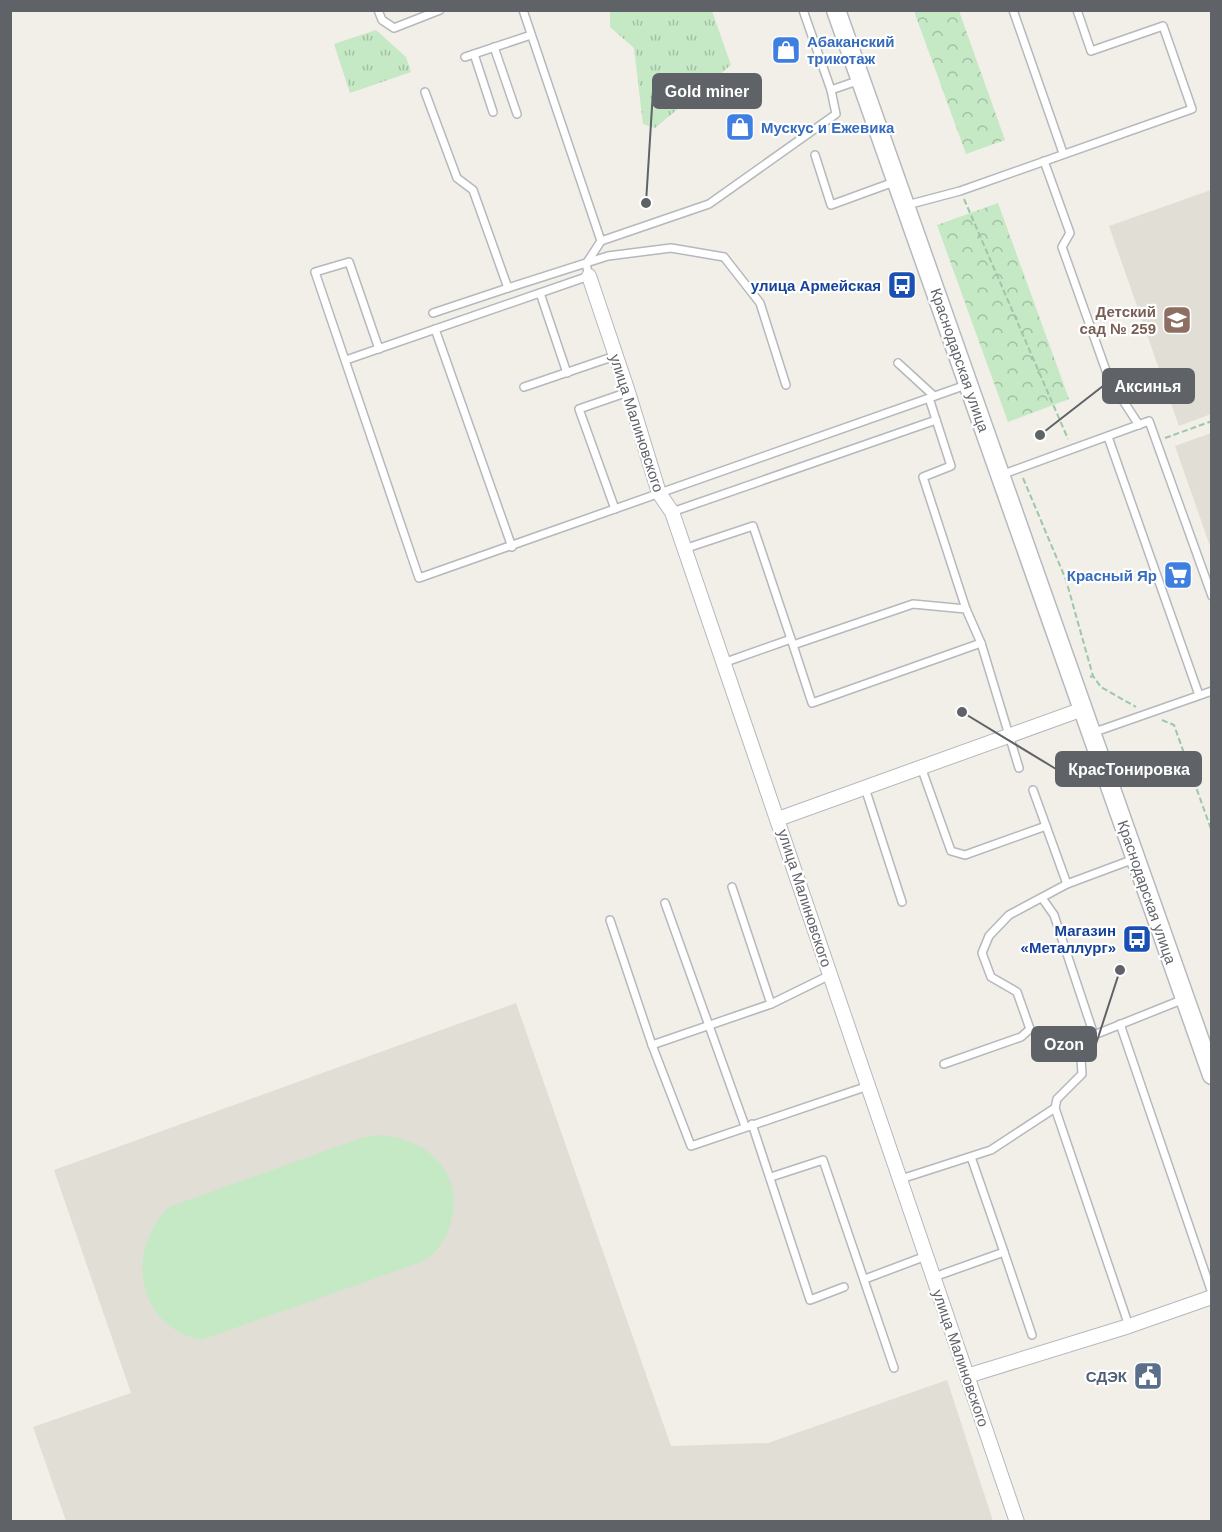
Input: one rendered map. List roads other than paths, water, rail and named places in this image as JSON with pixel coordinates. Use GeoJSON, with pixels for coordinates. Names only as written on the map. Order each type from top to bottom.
{"type":"FeatureCollection","features":[{"type":"Feature","properties":{"kind":"main road","name":"Краснодарская улица"},"geometry":{"type":"LineString","coordinates":[[836,10],[1185,999],[1207,1047],[1212,1075]]}},
{"type":"Feature","properties":{"kind":"street","name":"улица Малиновского"},"geometry":{"type":"LineString","coordinates":[[587,270],[659,493],[672,512],[1017,1521]]}},
{"type":"Feature","properties":{"kind":"street"},"geometry":{"type":"LineString","coordinates":[[778,819],[1083,709]]}},
{"type":"Feature","properties":{"kind":"street"},"geometry":{"type":"LineString","coordinates":[[967,1376],[1130,1326],[1212,1295]]}},
{"type":"Feature","properties":{"kind":"lane"},"geometry":{"type":"LineString","coordinates":[[378,10],[382,20],[394,28],[440,10]]}},
{"type":"Feature","properties":{"kind":"lane"},"geometry":{"type":"LineString","coordinates":[[523,10],[601,241],[587,270]]}},
{"type":"Feature","properties":{"kind":"lane"},"geometry":{"type":"LineString","coordinates":[[601,241],[709,204],[836,114],[831,90],[803,10]]}},
{"type":"Feature","properties":{"kind":"lane"},"geometry":{"type":"LineString","coordinates":[[1013,10],[1063,153]]}},
{"type":"Feature","properties":{"kind":"lane"},"geometry":{"type":"LineString","coordinates":[[905,206],[960,191],[1192,109],[1163,26],[1090,51],[1077,10]]}},
{"type":"Feature","properties":{"kind":"lane"},"geometry":{"type":"LineString","coordinates":[[465,57],[531,35]]}},
{"type":"Feature","properties":{"kind":"lane"},"geometry":{"type":"LineString","coordinates":[[494,46],[517,114]]}},
{"type":"Feature","properties":{"kind":"lane"},"geometry":{"type":"LineString","coordinates":[[474,54],[493,112]]}},
{"type":"Feature","properties":{"kind":"lane"},"geometry":{"type":"LineString","coordinates":[[831,90],[860,80]]}},
{"type":"Feature","properties":{"kind":"lane"},"geometry":{"type":"LineString","coordinates":[[425,92],[457,178],[473,190],[508,288]]}},
{"type":"Feature","properties":{"kind":"lane"},"geometry":{"type":"LineString","coordinates":[[815,155],[831,205],[897,182]]}},
{"type":"Feature","properties":{"kind":"lane"},"geometry":{"type":"LineString","coordinates":[[1044,161],[1070,233],[1062,247],[1109,379],[1139,425]]}},
{"type":"Feature","properties":{"kind":"lane"},"geometry":{"type":"LineString","coordinates":[[346,360],[540,293],[587,270],[608,256],[671,248],[724,257],[760,303],[786,385]]}},
{"type":"Feature","properties":{"kind":"lane"},"geometry":{"type":"LineString","coordinates":[[379,349],[349,262],[315,272],[419,578],[968,384]]}},
{"type":"Feature","properties":{"kind":"lane"},"geometry":{"type":"LineString","coordinates":[[433,313],[508,288],[587,270]]}},
{"type":"Feature","properties":{"kind":"lane"},"geometry":{"type":"LineString","coordinates":[[540,293],[567,373]]}},
{"type":"Feature","properties":{"kind":"lane"},"geometry":{"type":"LineString","coordinates":[[435,329],[512,546]]}},
{"type":"Feature","properties":{"kind":"lane"},"geometry":{"type":"LineString","coordinates":[[524,387],[615,357]]}},
{"type":"Feature","properties":{"kind":"lane"},"geometry":{"type":"LineString","coordinates":[[898,363],[931,397],[951,466],[923,477],[966,609],[981,643],[1019,768]]}},
{"type":"Feature","properties":{"kind":"lane"},"geometry":{"type":"LineString","coordinates":[[615,509],[579,409],[628,392]]}},
{"type":"Feature","properties":{"kind":"lane"},"geometry":{"type":"LineString","coordinates":[[672,512],[936,420]]}},
{"type":"Feature","properties":{"kind":"lane"},"geometry":{"type":"LineString","coordinates":[[1000,475],[1149,421],[1212,596]]}},
{"type":"Feature","properties":{"kind":"lane"},"geometry":{"type":"LineString","coordinates":[[1108,437],[1199,695]]}},
{"type":"Feature","properties":{"kind":"lane"},"geometry":{"type":"LineString","coordinates":[[684,549],[753,526],[812,703],[981,643]]}},
{"type":"Feature","properties":{"kind":"lane"},"geometry":{"type":"LineString","coordinates":[[723,663],[913,604],[966,609]]}},
{"type":"Feature","properties":{"kind":"lane"},"geometry":{"type":"LineString","coordinates":[[1091,733],[1212,691]]}},
{"type":"Feature","properties":{"kind":"lane"},"geometry":{"type":"LineString","coordinates":[[921,767],[951,851],[965,855],[1046,826]]}},
{"type":"Feature","properties":{"kind":"lane"},"geometry":{"type":"LineString","coordinates":[[865,788],[902,902]]}},
{"type":"Feature","properties":{"kind":"lane"},"geometry":{"type":"LineString","coordinates":[[1033,790],[1067,884]]}},
{"type":"Feature","properties":{"kind":"lane"},"geometry":{"type":"LineString","coordinates":[[944,1064],[1021,1037],[1030,1029],[1017,992],[991,977],[982,953],[990,936],[1010,915],[1067,884],[1135,858]]}},
{"type":"Feature","properties":{"kind":"lane"},"geometry":{"type":"LineString","coordinates":[[732,887],[771,1004]]}},
{"type":"Feature","properties":{"kind":"lane"},"geometry":{"type":"LineString","coordinates":[[1042,898],[1054,915],[1094,1035]]}},
{"type":"Feature","properties":{"kind":"lane"},"geometry":{"type":"LineString","coordinates":[[665,903],[709,1025],[771,1177],[810,1299],[844,1287]]}},
{"type":"Feature","properties":{"kind":"lane"},"geometry":{"type":"LineString","coordinates":[[610,920],[652,1045],[691,1146],[868,1086]]}},
{"type":"Feature","properties":{"kind":"lane"},"geometry":{"type":"LineString","coordinates":[[652,1045],[771,1004],[830,975]]}},
{"type":"Feature","properties":{"kind":"lane"},"geometry":{"type":"LineString","coordinates":[[1130,1326],[1054,1108],[1057,1099],[1082,1074],[1080,1044],[1094,1035],[1185,999]]}},
{"type":"Feature","properties":{"kind":"lane"},"geometry":{"type":"LineString","coordinates":[[1120,1024],[1212,1295]]}},
{"type":"Feature","properties":{"kind":"lane"},"geometry":{"type":"LineString","coordinates":[[901,1179],[991,1150],[1054,1108]]}},
{"type":"Feature","properties":{"kind":"lane"},"geometry":{"type":"LineString","coordinates":[[971,1157],[1032,1335]]}},
{"type":"Feature","properties":{"kind":"lane"},"geometry":{"type":"LineString","coordinates":[[771,1177],[823,1160],[894,1368]]}},
{"type":"Feature","properties":{"kind":"lane"},"geometry":{"type":"LineString","coordinates":[[934,1277],[1004,1252]]}},
{"type":"Feature","properties":{"kind":"lane"},"geometry":{"type":"LineString","coordinates":[[865,1279],[926,1256]]}},
{"type":"Feature","properties":{"kind":"place","name":"Абаканский трикотаж"},"geometry":{"type":"Point","coordinates":[786,50]}},
{"type":"Feature","properties":{"kind":"place","name":"Мускус и Ежевика"},"geometry":{"type":"Point","coordinates":[740,127]}},
{"type":"Feature","properties":{"kind":"place","name":"Gold miner"},"geometry":{"type":"Point","coordinates":[646,203]}},
{"type":"Feature","properties":{"kind":"place","name":"улица Армейская"},"geometry":{"type":"Point","coordinates":[902,285]}},
{"type":"Feature","properties":{"kind":"place","name":"Детский сад № 259"},"geometry":{"type":"Point","coordinates":[1177,320]}},
{"type":"Feature","properties":{"kind":"place","name":"Аксинья"},"geometry":{"type":"Point","coordinates":[1040,435]}},
{"type":"Feature","properties":{"kind":"place","name":"Красный Яр"},"geometry":{"type":"Point","coordinates":[1178,575]}},
{"type":"Feature","properties":{"kind":"place","name":"КрасТонировка"},"geometry":{"type":"Point","coordinates":[962,712]}},
{"type":"Feature","properties":{"kind":"place","name":"Магазин «Металлург»"},"geometry":{"type":"Point","coordinates":[1137,939]}},
{"type":"Feature","properties":{"kind":"place","name":"Ozon"},"geometry":{"type":"Point","coordinates":[1120,970]}},
{"type":"Feature","properties":{"kind":"place","name":"СДЭК"},"geometry":{"type":"Point","coordinates":[1148,1376]}}]}
